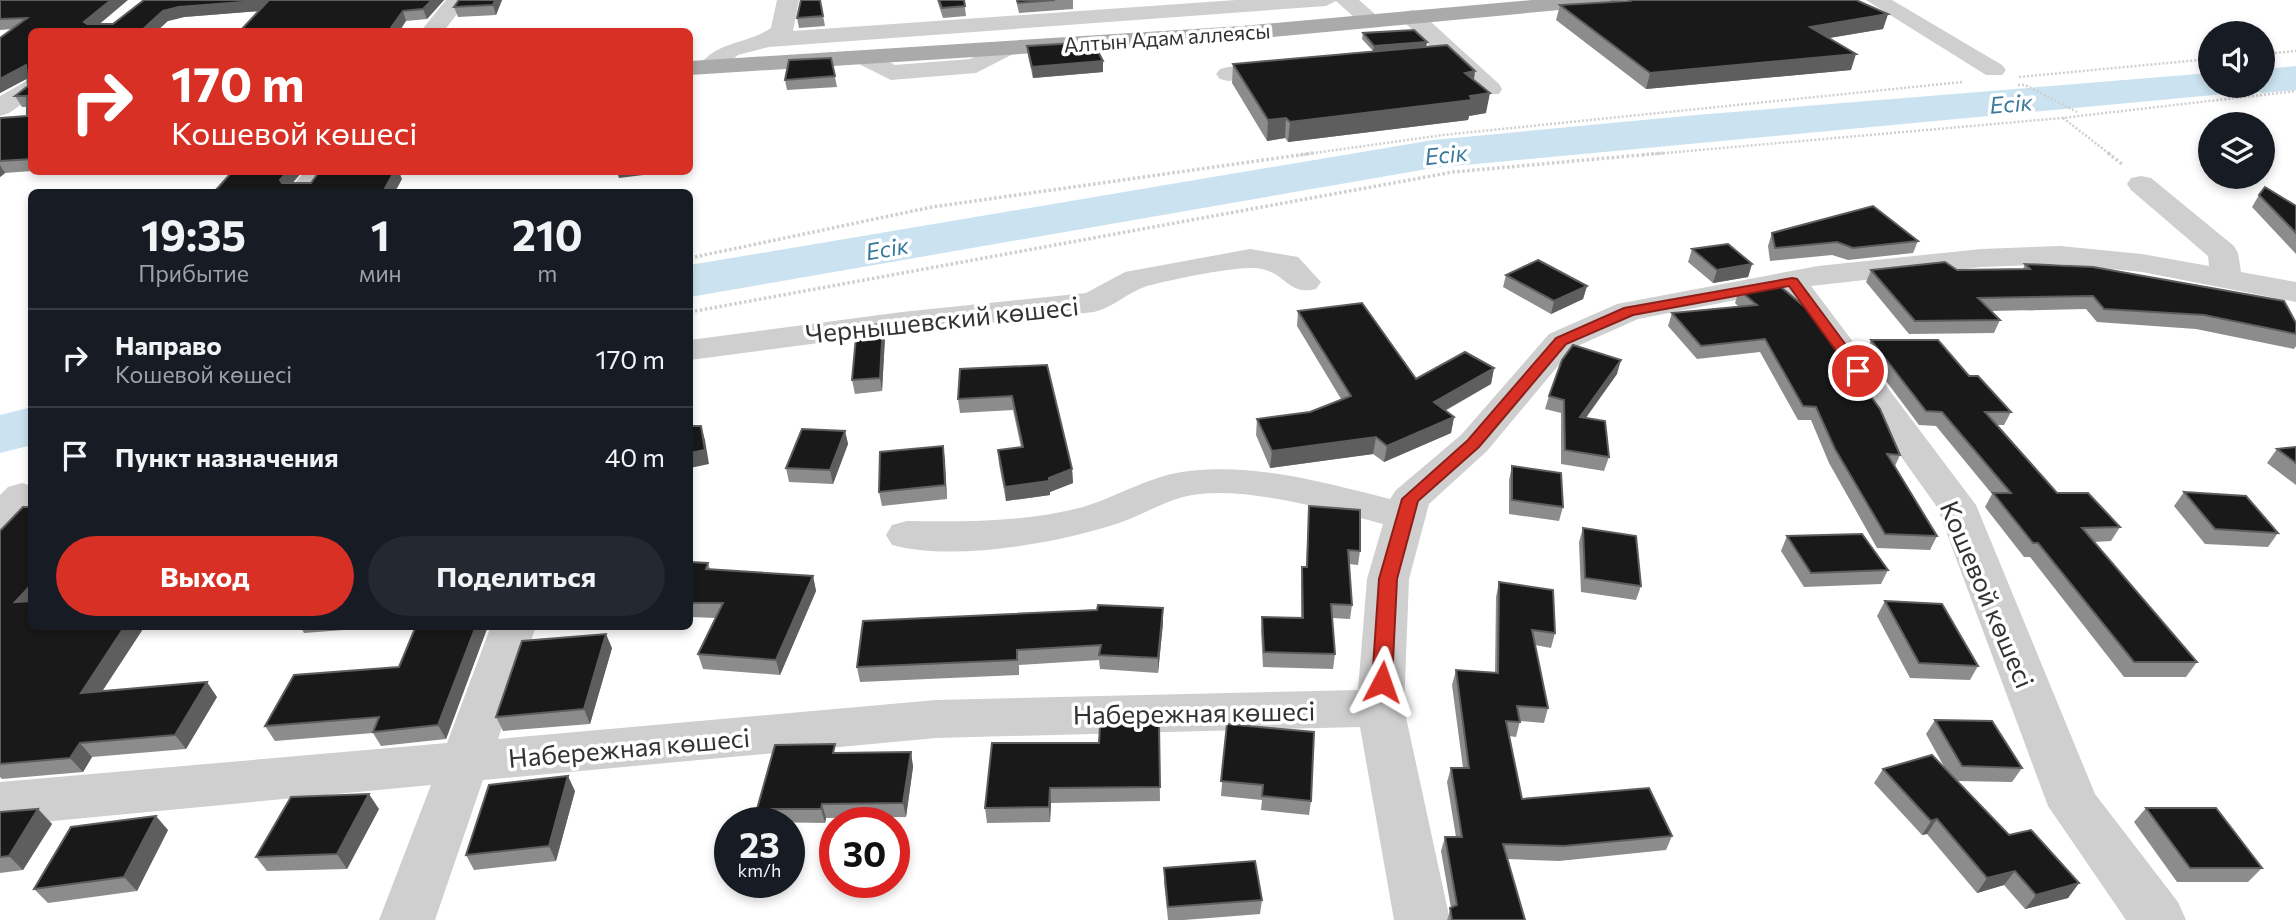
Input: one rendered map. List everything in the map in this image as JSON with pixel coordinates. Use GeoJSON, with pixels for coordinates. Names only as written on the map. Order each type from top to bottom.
{"type":"FeatureCollection","features":[{"type":"Feature","properties":{"kind":"main road","name":"Алтын Адам аллеясы"},"geometry":{"type":"LineString","coordinates":[[1007,48],[1242,33],[1602,0]]}},
{"type":"Feature","properties":{"kind":"main road"},"geometry":{"type":"LineString","coordinates":[[700,67],[863,57]]}},
{"type":"Feature","properties":{"kind":"main road"},"geometry":{"type":"LineString","coordinates":[[0,120],[28,117]]}},
{"type":"Feature","properties":{"kind":"street"},"geometry":{"type":"LineString","coordinates":[[434,28],[457,0]]}},
{"type":"Feature","properties":{"kind":"street"},"geometry":{"type":"LineString","coordinates":[[769,40],[782,31],[788,0]]}},
{"type":"Feature","properties":{"kind":"street"},"geometry":{"type":"LineString","coordinates":[[700,67],[730,50],[769,40],[1326,0]]}},
{"type":"Feature","properties":{"kind":"street"},"geometry":{"type":"LineString","coordinates":[[1346,0],[1372,21]]}},
{"type":"Feature","properties":{"kind":"street"},"geometry":{"type":"LineString","coordinates":[[1877,0],[1994,71]]}},
{"type":"Feature","properties":{"kind":"street"},"geometry":{"type":"LineString","coordinates":[[1412,17],[1490,89]]}},
{"type":"Feature","properties":{"kind":"street"},"geometry":{"type":"LineString","coordinates":[[863,57],[891,73],[976,66],[1007,48]]}},
{"type":"Feature","properties":{"kind":"street"},"geometry":{"type":"LineString","coordinates":[[1426,57],[1452,54]]}},
{"type":"Feature","properties":{"kind":"street"},"geometry":{"type":"LineString","coordinates":[[1228,74],[1307,67]]}},
{"type":"Feature","properties":{"kind":"street"},"geometry":{"type":"LineString","coordinates":[[0,108],[28,88]]}},
{"type":"Feature","properties":{"kind":"street"},"geometry":{"type":"LineString","coordinates":[[304,189],[316,175]]}},
{"type":"Feature","properties":{"kind":"street"},"geometry":{"type":"LineString","coordinates":[[2141,184],[2223,253],[2226,277]]}},
{"type":"Feature","properties":{"kind":"street"},"geometry":{"type":"LineString","coordinates":[[1422,920],[1380,708],[1388,579],[1410,499],[1474,443],[1561,341],[1629,311],[1818,275],[1912,263],[2060,255],[2142,263],[2296,292]]}},
{"type":"Feature","properties":{"kind":"street","name":"Чернышевский көшесі"},"geometry":{"type":"LineString","coordinates":[[693,350],[902,322],[1094,302],[1136,279],[1250,258],[1287,264],[1305,282]]}},
{"type":"Feature","properties":{"kind":"street","name":"Кошевой көшесі"},"geometry":{"type":"LineString","coordinates":[[1792,282],[1956,505],[2074,806],[2158,920]]}},
{"type":"Feature","properties":{"kind":"street"},"geometry":{"type":"LineString","coordinates":[[907,535],[973,537],[1042,528],[1100,516],[1188,483],[1258,483],[1323,495],[1405,516]]}},
{"type":"Feature","properties":{"kind":"street"},"geometry":{"type":"LineString","coordinates":[[407,920],[513,630]]}},
{"type":"Feature","properties":{"kind":"street","name":"Набережная көшесі"},"geometry":{"type":"LineString","coordinates":[[0,804],[936,719],[1380,708]]}},
{"type":"Feature","properties":{"kind":"path"},"geometry":{"type":"LineString","coordinates":[[2275,53],[2296,51]]}},
{"type":"Feature","properties":{"kind":"path"},"geometry":{"type":"LineString","coordinates":[[2017,77],[2198,60]]}},
{"type":"Feature","properties":{"kind":"path"},"geometry":{"type":"LineString","coordinates":[[693,257],[932,207],[1443,135],[1966,82]]}},
{"type":"Feature","properties":{"kind":"path"},"geometry":{"type":"LineString","coordinates":[[2029,87],[2080,114],[2063,118]]}},
{"type":"Feature","properties":{"kind":"path"},"geometry":{"type":"LineString","coordinates":[[693,311],[1453,172],[2063,118],[2296,91]]}},
{"type":"Feature","properties":{"kind":"path"},"geometry":{"type":"LineString","coordinates":[[2063,118],[2115,158],[2141,184]]}},
{"type":"Feature","properties":{"kind":"building"},"geometry":{"type":"Polygon","coordinates":[[[0,0],[111,0],[84,22],[113,24],[144,0],[269,0],[179,7],[163,11],[144,28],[28,28],[28,86],[26,65],[0,79],[0,38],[27,18],[0,19],[0,0]]]}},
{"type":"Feature","properties":{"kind":"building"},"geometry":{"type":"Polygon","coordinates":[[[269,0],[432,0],[423,9],[403,11],[391,28],[243,28],[269,0]]]}},
{"type":"Feature","properties":{"kind":"building"},"geometry":{"type":"Polygon","coordinates":[[[459,0],[495,0],[493,5],[454,7],[459,0]]]}},
{"type":"Feature","properties":{"kind":"building"},"geometry":{"type":"Polygon","coordinates":[[[801,0],[820,0],[823,16],[797,18],[801,0]]]}},
{"type":"Feature","properties":{"kind":"building"},"geometry":{"type":"Polygon","coordinates":[[[939,0],[964,0],[965,6],[942,8],[939,0]]]}},
{"type":"Feature","properties":{"kind":"building"},"geometry":{"type":"Polygon","coordinates":[[[1017,0],[1055,0],[1018,3],[1017,0]]]}},
{"type":"Feature","properties":{"kind":"building"},"geometry":{"type":"Polygon","coordinates":[[[1629,0],[1856,0],[1888,14],[1810,27],[1856,54],[1650,73],[1560,5],[1629,0]]]}},
{"type":"Feature","properties":{"kind":"building"},"geometry":{"type":"Polygon","coordinates":[[[1414,30],[1427,42],[1374,46],[1363,33],[1414,30]]]}},
{"type":"Feature","properties":{"kind":"building"},"geometry":{"type":"Polygon","coordinates":[[[1093,42],[1103,61],[1032,67],[1027,46],[1093,42]]]}},
{"type":"Feature","properties":{"kind":"building"},"geometry":{"type":"Polygon","coordinates":[[[1447,45],[1475,71],[1465,73],[1490,93],[1470,96],[1472,100],[1290,122],[1286,118],[1268,120],[1233,64],[1447,45]]]}},
{"type":"Feature","properties":{"kind":"building"},"geometry":{"type":"Polygon","coordinates":[[[831,58],[835,76],[785,80],[789,60],[831,58]]]}},
{"type":"Feature","properties":{"kind":"building"},"geometry":{"type":"Polygon","coordinates":[[[28,86],[28,159],[0,161],[0,118],[27,116],[27,96],[15,96],[28,86]]]}},
{"type":"Feature","properties":{"kind":"building"},"geometry":{"type":"Polygon","coordinates":[[[229,175],[284,175],[280,180],[282,183],[311,183],[317,175],[392,175],[385,189],[217,189],[229,175]]]}},
{"type":"Feature","properties":{"kind":"building"},"geometry":{"type":"Polygon","coordinates":[[[2264,189],[2268,189],[2296,206],[2296,233],[2259,195],[2264,189]]]}},
{"type":"Feature","properties":{"kind":"building"},"geometry":{"type":"Polygon","coordinates":[[[1873,206],[1918,241],[1853,248],[1837,242],[1775,248],[1772,233],[1873,206]]]}},
{"type":"Feature","properties":{"kind":"building"},"geometry":{"type":"Polygon","coordinates":[[[1728,244],[1752,264],[1717,270],[1692,249],[1728,244]]]}},
{"type":"Feature","properties":{"kind":"building"},"geometry":{"type":"Polygon","coordinates":[[[1538,260],[1587,286],[1554,301],[1506,275],[1538,260]]]}},
{"type":"Feature","properties":{"kind":"building"},"geometry":{"type":"Polygon","coordinates":[[[1945,262],[1957,270],[2030,269],[2025,264],[2093,267],[2284,301],[2296,323],[2296,334],[2204,315],[2104,309],[2093,296],[1978,298],[2000,320],[1915,321],[1871,270],[1945,262]]]}},
{"type":"Feature","properties":{"kind":"building"},"geometry":{"type":"Polygon","coordinates":[[[1776,283],[1806,308],[1880,409],[1900,455],[1887,454],[1937,536],[1885,534],[1835,449],[1816,407],[1803,406],[1765,339],[1701,346],[1672,313],[1757,305],[1739,290],[1776,283]]]}},
{"type":"Feature","properties":{"kind":"building"},"geometry":{"type":"Polygon","coordinates":[[[1362,303],[1416,379],[1465,352],[1494,368],[1434,402],[1454,417],[1387,446],[1376,437],[1272,451],[1257,419],[1310,412],[1351,396],[1298,311],[1362,303]]]}},
{"type":"Feature","properties":{"kind":"building"},"geometry":{"type":"Polygon","coordinates":[[[883,324],[880,378],[852,380],[857,327],[883,324]]]}},
{"type":"Feature","properties":{"kind":"building"},"geometry":{"type":"Polygon","coordinates":[[[1871,340],[1938,340],[1969,376],[1978,376],[2011,412],[1985,412],[2057,493],[2088,493],[2120,527],[2082,528],[2197,662],[2134,662],[2038,543],[2033,543],[1993,493],[2011,493],[1942,412],[1926,411],[1871,340]]]}},
{"type":"Feature","properties":{"kind":"building"},"geometry":{"type":"Polygon","coordinates":[[[1573,345],[1621,360],[1580,417],[1605,421],[1609,457],[1565,450],[1564,400],[1549,396],[1562,360],[1573,345]]]}},
{"type":"Feature","properties":{"kind":"building"},"geometry":{"type":"Polygon","coordinates":[[[1047,365],[1072,469],[1049,478],[1049,481],[1005,487],[998,450],[1023,447],[1012,396],[958,399],[960,369],[1047,365]]]}},
{"type":"Feature","properties":{"kind":"building"},"geometry":{"type":"Polygon","coordinates":[[[693,426],[701,426],[705,450],[693,452],[693,426]]]}},
{"type":"Feature","properties":{"kind":"building"},"geometry":{"type":"Polygon","coordinates":[[[802,429],[845,431],[830,470],[786,468],[802,429]]]}},
{"type":"Feature","properties":{"kind":"building"},"geometry":{"type":"Polygon","coordinates":[[[943,446],[945,485],[879,492],[880,452],[943,446]]]}},
{"type":"Feature","properties":{"kind":"building"},"geometry":{"type":"Polygon","coordinates":[[[2296,447],[2296,463],[2277,449],[2296,447]]]}},
{"type":"Feature","properties":{"kind":"building"},"geometry":{"type":"Polygon","coordinates":[[[1512,466],[1561,473],[1563,507],[1512,500],[1512,466]]]}},
{"type":"Feature","properties":{"kind":"building"},"geometry":{"type":"Polygon","coordinates":[[[2184,492],[2246,496],[2278,533],[2215,529],[2184,492]]]}},
{"type":"Feature","properties":{"kind":"building"},"geometry":{"type":"Polygon","coordinates":[[[1309,506],[1360,510],[1360,551],[1348,550],[1352,605],[1331,604],[1335,654],[1264,652],[1262,617],[1303,618],[1302,567],[1307,567],[1309,506]]]}},
{"type":"Feature","properties":{"kind":"building"},"geometry":{"type":"Polygon","coordinates":[[[23,507],[28,507],[28,588],[15,602],[28,601],[28,630],[122,630],[81,693],[207,682],[175,735],[80,743],[70,758],[0,764],[0,531],[23,507]]]}},
{"type":"Feature","properties":{"kind":"building"},"geometry":{"type":"Polygon","coordinates":[[[1583,528],[1636,536],[1641,586],[1585,578],[1583,528]]]}},
{"type":"Feature","properties":{"kind":"building"},"geometry":{"type":"Polygon","coordinates":[[[1862,534],[1888,570],[1811,573],[1787,536],[1862,534]]]}},
{"type":"Feature","properties":{"kind":"building"},"geometry":{"type":"Polygon","coordinates":[[[693,562],[708,563],[706,569],[813,576],[776,660],[698,654],[723,603],[693,603],[693,562]]]}},
{"type":"Feature","properties":{"kind":"building"},"geometry":{"type":"Polygon","coordinates":[[[1499,582],[1553,590],[1555,633],[1532,630],[1548,708],[1517,706],[1520,722],[1506,721],[1522,799],[1649,788],[1672,836],[1564,846],[1503,844],[1525,920],[1452,920],[1450,908],[1457,905],[1445,837],[1462,837],[1451,768],[1469,768],[1456,670],[1498,673],[1499,582]]]}},
{"type":"Feature","properties":{"kind":"building"},"geometry":{"type":"Polygon","coordinates":[[[1885,601],[1942,604],[1978,666],[1919,663],[1885,601]]]}},
{"type":"Feature","properties":{"kind":"building"},"geometry":{"type":"Polygon","coordinates":[[[1098,605],[1163,608],[1158,658],[1099,655],[1101,645],[1017,650],[1017,660],[857,667],[863,621],[1097,610],[1098,605]]]}},
{"type":"Feature","properties":{"kind":"building"},"geometry":{"type":"Polygon","coordinates":[[[414,630],[474,630],[438,725],[373,732],[379,717],[265,726],[294,675],[399,667],[414,630]]]}},
{"type":"Feature","properties":{"kind":"building"},"geometry":{"type":"Polygon","coordinates":[[[606,634],[584,709],[496,717],[522,641],[606,634]]]}},
{"type":"Feature","properties":{"kind":"building"},"geometry":{"type":"Polygon","coordinates":[[[1935,720],[1992,721],[2022,768],[1962,766],[1935,720]]]}},
{"type":"Feature","properties":{"kind":"building"},"geometry":{"type":"Polygon","coordinates":[[[1159,724],[1160,787],[1050,788],[1049,807],[985,808],[992,743],[1099,743],[1100,725],[1159,724]]]}},
{"type":"Feature","properties":{"kind":"building"},"geometry":{"type":"Polygon","coordinates":[[[1227,724],[1314,732],[1311,801],[1262,796],[1263,785],[1221,781],[1227,724]]]}},
{"type":"Feature","properties":{"kind":"building"},"geometry":{"type":"Polygon","coordinates":[[[835,744],[833,753],[911,752],[903,803],[822,804],[819,809],[758,807],[775,745],[835,744]]]}},
{"type":"Feature","properties":{"kind":"building"},"geometry":{"type":"Polygon","coordinates":[[[1932,755],[2009,835],[2031,830],[2079,883],[2036,895],[2015,871],[1987,878],[1937,819],[1931,821],[1883,769],[1932,755]]]}},
{"type":"Feature","properties":{"kind":"building"},"geometry":{"type":"Polygon","coordinates":[[[568,776],[549,846],[466,855],[489,785],[568,776]]]}},
{"type":"Feature","properties":{"kind":"building"},"geometry":{"type":"Polygon","coordinates":[[[369,794],[337,854],[256,857],[291,797],[369,794]]]}},
{"type":"Feature","properties":{"kind":"building"},"geometry":{"type":"Polygon","coordinates":[[[2146,808],[2216,808],[2262,868],[2190,868],[2146,808]]]}},
{"type":"Feature","properties":{"kind":"building"},"geometry":{"type":"Polygon","coordinates":[[[38,809],[9,856],[0,857],[0,812],[38,809]]]}},
{"type":"Feature","properties":{"kind":"building"},"geometry":{"type":"Polygon","coordinates":[[[156,816],[124,877],[34,889],[71,827],[156,816]]]}},
{"type":"Feature","properties":{"kind":"building"},"geometry":{"type":"Polygon","coordinates":[[[1255,861],[1262,900],[1168,907],[1164,868],[1255,861]]]}},
{"type":"Feature","properties":{"kind":"waterway","name":"Есік"},"geometry":{"type":"LineString","coordinates":[[2275,80],[2296,78]]}},
{"type":"Feature","properties":{"kind":"waterway","name":"Есік"},"geometry":{"type":"LineString","coordinates":[[693,280],[1433,154],[1696,128],[2198,86]]}},
{"type":"Feature","properties":{"kind":"waterway","name":"Есік"},"geometry":{"type":"LineString","coordinates":[[0,434],[28,427]]}},
{"type":"Feature","properties":{"kind":"route"},"geometry":{"type":"LineString","coordinates":[[1382,682],[1388,579],[1410,499],[1474,443],[1561,341],[1629,311],[1792,282],[1858,371]]}}]}
